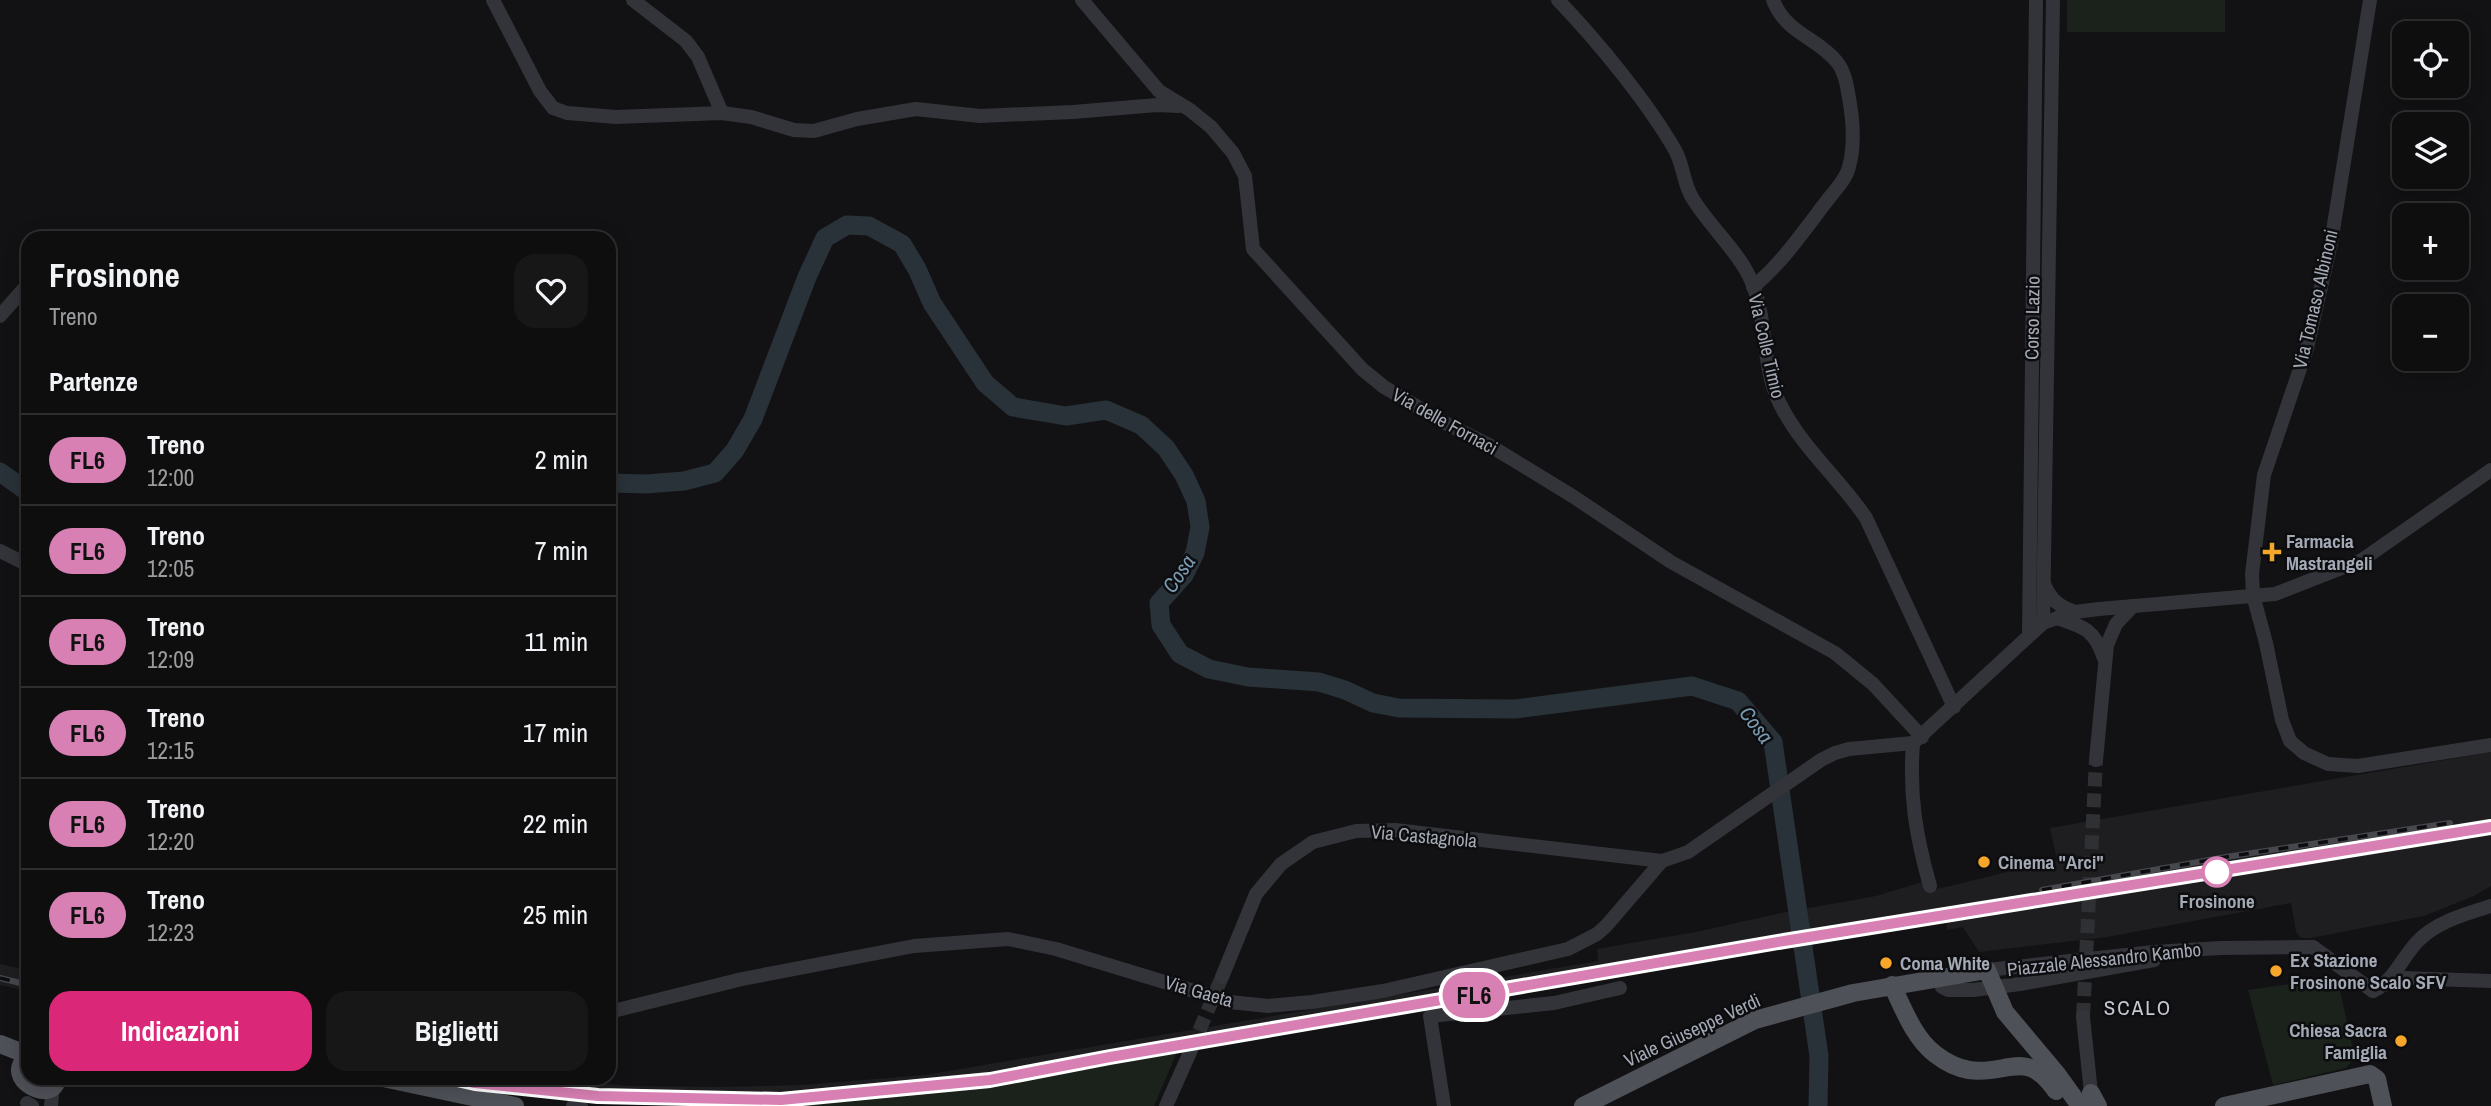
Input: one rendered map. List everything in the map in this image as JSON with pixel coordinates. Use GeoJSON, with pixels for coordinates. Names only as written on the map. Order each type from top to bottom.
{"type":"FeatureCollection","features":[{"type":"Feature","properties":{"kind":"main road","name":"Viale Giuseppe Verdi"},"geometry":{"type":"LineString","coordinates":[[1583,1106],[1755,1020],[1853,993],[1987,970]]}},
{"type":"Feature","properties":{"kind":"main road"},"geometry":{"type":"LineString","coordinates":[[1987,970],[1998,987],[2013,1023],[2057,1073],[2090,1103]]}},
{"type":"Feature","properties":{"kind":"main road"},"geometry":{"type":"LineString","coordinates":[[1892,985],[1918,1035],[1933,1052],[1951,1064],[1970,1070],[2021,1066],[2038,1071],[2066,1106]]}},
{"type":"Feature","properties":{"kind":"main road"},"geometry":{"type":"LineString","coordinates":[[0,1044],[21,1053]]}},
{"type":"Feature","properties":{"kind":"main road"},"geometry":{"type":"LineString","coordinates":[[21,1062],[14,1067],[10,1080],[6,1079],[20,1099],[29,1104],[40,1103],[57,1088]]}},
{"type":"Feature","properties":{"kind":"main road"},"geometry":{"type":"LineString","coordinates":[[2224,1106],[2370,1074],[2379,1084],[2383,1106]]}},
{"type":"Feature","properties":{"kind":"main road"},"geometry":{"type":"LineString","coordinates":[[416,1085],[515,1106]]}},
{"type":"Feature","properties":{"kind":"street"},"geometry":{"type":"LineString","coordinates":[[493,0],[540,91],[553,108],[567,113],[616,117],[722,113],[751,117],[794,130],[814,131],[857,119],[916,109],[980,116],[1157,105],[1184,106]]}},
{"type":"Feature","properties":{"kind":"street"},"geometry":{"type":"LineString","coordinates":[[633,0],[686,41],[698,57],[722,113]]}},
{"type":"Feature","properties":{"kind":"street","name":"Via delle Fornaci"},"geometry":{"type":"LineString","coordinates":[[1082,0],[1159,91],[1211,127],[1233,153],[1245,176],[1253,249],[1362,369],[1384,387],[1443,422],[1489,444],[1681,568],[1835,653],[1873,684],[1917,740]]}},
{"type":"Feature","properties":{"kind":"street","name":"Via Colle Timio"},"geometry":{"type":"LineString","coordinates":[[1558,0],[1603,51],[1673,147],[1681,161],[1691,196],[1749,275],[1778,401],[1813,455],[1866,518],[1954,707]]}},
{"type":"Feature","properties":{"kind":"street"},"geometry":{"type":"LineString","coordinates":[[1753,287],[1767,276],[1802,236],[1840,184],[1849,170],[1852,148],[1851,108],[1838,62],[1793,30],[1779,13],[1773,0]]}},
{"type":"Feature","properties":{"kind":"street","name":"Corso Lazio"},"geometry":{"type":"LineString","coordinates":[[2029,635],[2036,0]]}},
{"type":"Feature","properties":{"kind":"street","name":"Corso Lazio"},"geometry":{"type":"LineString","coordinates":[[2050,621],[2043,582],[2053,0]]}},
{"type":"Feature","properties":{"kind":"street","name":"Via Tomaso Albinoni"},"geometry":{"type":"LineString","coordinates":[[2370,0],[2328,255],[2307,348],[2264,474],[2252,574],[2253,596],[2282,720],[2290,741],[2304,753],[2329,764],[2358,766],[2491,745]]}},
{"type":"Feature","properties":{"kind":"street"},"geometry":{"type":"LineString","coordinates":[[0,316],[21,292]]}},
{"type":"Feature","properties":{"kind":"street"},"geometry":{"type":"LineString","coordinates":[[1930,886],[1916,832],[1911,796],[1917,740],[2029,635],[2050,621],[2075,612],[2275,594],[2362,560],[2491,470]]}},
{"type":"Feature","properties":{"kind":"street"},"geometry":{"type":"LineString","coordinates":[[0,551],[21,562]]}},
{"type":"Feature","properties":{"kind":"street"},"geometry":{"type":"LineString","coordinates":[[2043,582],[2059,606],[2075,612]]}},
{"type":"Feature","properties":{"kind":"street"},"geometry":{"type":"LineString","coordinates":[[2096,760],[2104,659],[2111,633],[2133,606]]}},
{"type":"Feature","properties":{"kind":"street"},"geometry":{"type":"LineString","coordinates":[[2099,609],[2111,633]]}},
{"type":"Feature","properties":{"kind":"street"},"geometry":{"type":"LineString","coordinates":[[2099,609],[2094,621],[2094,634],[2104,659]]}},
{"type":"Feature","properties":{"kind":"street"},"geometry":{"type":"LineString","coordinates":[[2050,621],[2082,626],[2094,634]]}},
{"type":"Feature","properties":{"kind":"street","name":"Via Gaeta"},"geometry":{"type":"LineString","coordinates":[[616,1010],[742,979],[914,946],[1008,939],[1056,949],[1230,1002],[1268,1006],[1383,991],[1568,949],[1597,934],[1606,926],[1661,861],[1688,852],[1821,760],[1850,749],[1917,740]]}},
{"type":"Feature","properties":{"kind":"street","name":"Via Castagnola"},"geometry":{"type":"LineString","coordinates":[[1222,977],[1256,894],[1280,864],[1313,842],[1356,831],[1395,830],[1661,861]]}},
{"type":"Feature","properties":{"kind":"street"},"geometry":{"type":"LineString","coordinates":[[2383,985],[2416,942],[2430,931],[2452,919],[2491,906]]}},
{"type":"Feature","properties":{"kind":"street","name":"Piazzale Alessandro Kambo"},"geometry":{"type":"LineString","coordinates":[[1987,970],[2131,954],[2221,948],[2313,947],[2373,991],[2383,985]]}},
{"type":"Feature","properties":{"kind":"street","name":"Piazzale Alessandro Kambo"},"geometry":{"type":"LineString","coordinates":[[1937,977],[1942,987],[1948,990],[1998,987],[2221,948]]}},
{"type":"Feature","properties":{"kind":"street"},"geometry":{"type":"LineString","coordinates":[[2400,964],[2410,978]]}},
{"type":"Feature","properties":{"kind":"street"},"geometry":{"type":"LineString","coordinates":[[2383,985],[2402,978],[2491,981]]}},
{"type":"Feature","properties":{"kind":"street"},"geometry":{"type":"LineString","coordinates":[[1444,1106],[1430,1016],[1554,1003],[1620,988]]}},
{"type":"Feature","properties":{"kind":"street"},"geometry":{"type":"LineString","coordinates":[[2083,1017],[2090,1103]]}},
{"type":"Feature","properties":{"kind":"street"},"geometry":{"type":"LineString","coordinates":[[1166,1106],[1191,1050]]}},
{"type":"Feature","properties":{"kind":"street"},"geometry":{"type":"LineString","coordinates":[[573,1106],[582,1106]]}},
{"type":"Feature","properties":{"kind":"shaded area"},"geometry":{"type":"Polygon","coordinates":[[[2067,0],[2225,0],[2225,32],[2067,32],[2067,0]]]}},
{"type":"Feature","properties":{"kind":"shaded area"},"geometry":{"type":"Polygon","coordinates":[[[2491,752],[2491,886],[2474,896],[2424,916],[2311,938],[2301,938],[2296,932],[2291,903],[2107,937],[1979,952],[1963,927],[1947,930],[1946,923],[1821,940],[1228,1044],[927,1092],[804,1103],[719,1106],[627,1104],[534,1095],[476,1085],[719,1087],[803,1085],[925,1075],[1598,961],[1597,949],[1876,896],[1922,882],[1929,891],[2057,860],[2050,828],[2491,752]]]}},
{"type":"Feature","properties":{"kind":"shaded area"},"geometry":{"type":"Polygon","coordinates":[[[0,964],[21,968],[21,990],[0,985],[0,964]]]}},
{"type":"Feature","properties":{"kind":"shaded area"},"geometry":{"type":"Polygon","coordinates":[[[2337,977],[2355,1058],[2346,1068],[2273,1085],[2248,990],[2337,977]]]}},
{"type":"Feature","properties":{"kind":"shaded area"},"geometry":{"type":"Polygon","coordinates":[[[1177,1052],[1154,1106],[719,1106],[804,1103],[927,1092],[1177,1052]]]}},
{"type":"Feature","properties":{"kind":"waterway","name":"Cosa"},"geometry":{"type":"LineString","coordinates":[[616,483],[684,481],[715,473],[735,450],[753,419],[807,277],[825,238],[847,225],[869,226],[902,244],[932,303],[985,383],[1013,407],[1066,416],[1106,410],[1141,425],[1166,448],[1184,475],[1196,501],[1200,527],[1195,553],[1184,575],[1159,603],[1161,625],[1180,654],[1209,669],[1248,677],[1319,682],[1373,703],[1399,708],[1515,709],[1692,686],[1738,701],[1773,742],[1819,1056],[1818,1106]]}},
{"type":"Feature","properties":{"kind":"waterway","name":"Cosa"},"geometry":{"type":"LineString","coordinates":[[0,472],[21,487]]}},
{"type":"Feature","properties":{"kind":"tunnel"},"geometry":{"type":"LineString","coordinates":[[2083,1017],[2096,760]]}},
{"type":"Feature","properties":{"kind":"tunnel"},"geometry":{"type":"LineString","coordinates":[[1191,1050],[1222,977]]}},
{"type":"Feature","properties":{"kind":"railway"},"geometry":{"type":"LineString","coordinates":[[2042,890],[2226,857],[2450,823]]}},
{"type":"Feature","properties":{"kind":"railway"},"geometry":{"type":"LineString","coordinates":[[496,1085],[598,1095],[781,1100],[990,1080],[1785,941],[2491,827]]}},
{"type":"Feature","properties":{"kind":"railway"},"geometry":{"type":"LineString","coordinates":[[0,978],[21,983]]}},
{"type":"Feature","properties":{"kind":"train","name":"FL6"},"geometry":{"type":"LineString","coordinates":[[507,1085],[598,1096],[781,1100],[990,1080],[1784,941],[2491,827]]}},
{"type":"Feature","properties":{"kind":"place","name":"Farmacia Mastrangeli"},"geometry":{"type":"Point","coordinates":[2272,552]}},
{"type":"Feature","properties":{"kind":"place","name":"Cinema \"Arci\""},"geometry":{"type":"Point","coordinates":[1984,862]}},
{"type":"Feature","properties":{"kind":"place","name":"Frosinone"},"geometry":{"type":"Point","coordinates":[2217,872]}},
{"type":"Feature","properties":{"kind":"place","name":"Coma White"},"geometry":{"type":"Point","coordinates":[1886,963]}},
{"type":"Feature","properties":{"kind":"place","name":"Ex Stazione Frosinone Scalo SFV"},"geometry":{"type":"Point","coordinates":[2276,971]}},
{"type":"Feature","properties":{"kind":"place","name":"Chiesa Sacra Famiglia"},"geometry":{"type":"Point","coordinates":[2401,1041]}},
{"type":"Feature","properties":{"kind":"district","name":"SCALO"},"geometry":{"type":"Point","coordinates":[2138,1008]}}]}
